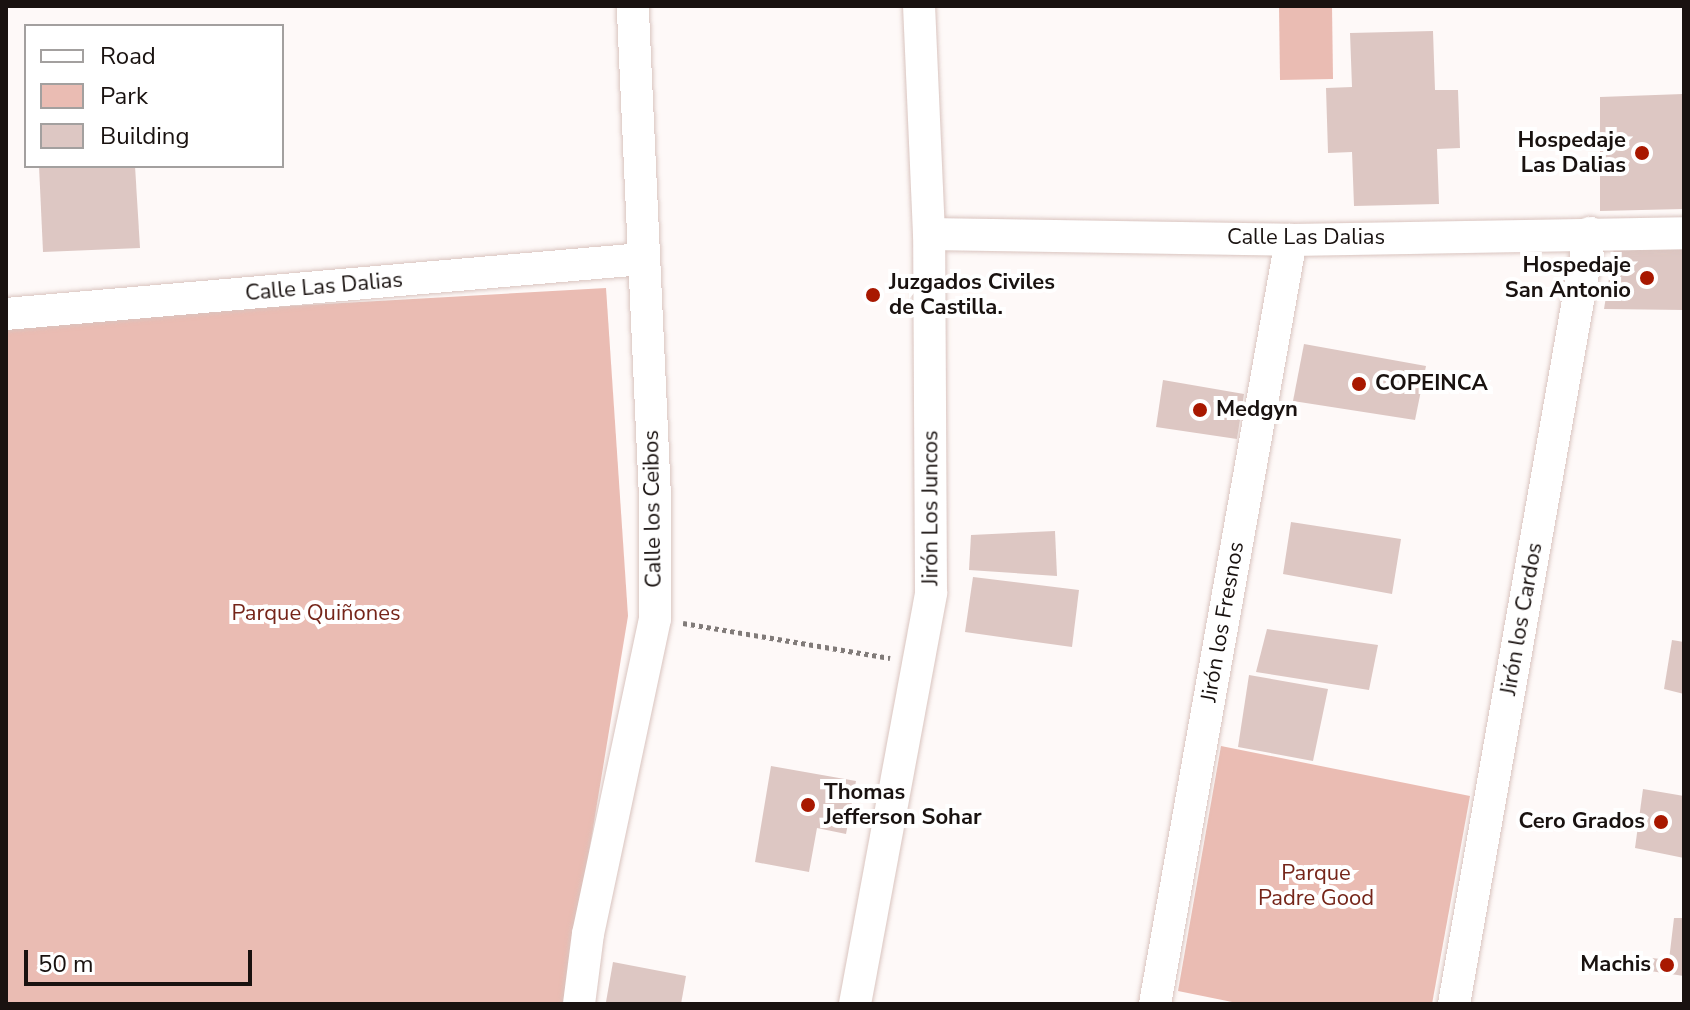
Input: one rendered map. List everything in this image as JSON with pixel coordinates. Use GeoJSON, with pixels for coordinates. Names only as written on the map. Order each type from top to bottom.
{"type":"FeatureCollection","features":[{"type":"Feature","properties":{"kind":"street","name":"Calle los Ceibos"},"geometry":{"type":"LineString","coordinates":[[579,1004],[588,934],[655,619],[655,497],[633,6]]}},
{"type":"Feature","properties":{"kind":"street","name":"Jirón Los Juncos"},"geometry":{"type":"LineString","coordinates":[[855,1004],[931,593],[929,234],[919,6]]}},
{"type":"Feature","properties":{"kind":"street","name":"Jirón los Cardos"},"geometry":{"type":"LineString","coordinates":[[1454,1004],[1590,233]]}},
{"type":"Feature","properties":{"kind":"street","name":"Calle Las Dalias"},"geometry":{"type":"LineString","coordinates":[[929,234],[1291,240],[1684,233]]}},
{"type":"Feature","properties":{"kind":"street","name":"Jirón los Fresnos"},"geometry":{"type":"LineString","coordinates":[[1155,1004],[1291,240]]}},
{"type":"Feature","properties":{"kind":"street","name":"Calle Las Dalias"},"geometry":{"type":"LineString","coordinates":[[6,314],[642,259]]}},
{"type":"Feature","properties":{"kind":"path"},"geometry":{"type":"LineString","coordinates":[[655,619],[920,663]]}},
{"type":"Feature","properties":{"kind":"green space"},"geometry":{"type":"Polygon","coordinates":[[[1279,6],[1332,6],[1333,79],[1280,80],[1279,6]]]}},
{"type":"Feature","properties":{"kind":"green space","name":"Parque Quiñones"},"geometry":{"type":"Polygon","coordinates":[[[606,288],[628,616],[564,1004],[6,1004],[8,322],[606,288]]]}},
{"type":"Feature","properties":{"kind":"green space","name":"Parque Padre Good"},"geometry":{"type":"Polygon","coordinates":[[[1221,746],[1470,796],[1432,1004],[1242,1004],[1178,991],[1221,746]]]}},
{"type":"Feature","properties":{"kind":"building"},"geometry":{"type":"Polygon","coordinates":[[[1433,31],[1435,90],[1458,90],[1460,148],[1437,149],[1439,204],[1354,206],[1352,152],[1328,153],[1326,88],[1352,87],[1350,33],[1433,31]]]}},
{"type":"Feature","properties":{"kind":"building","name":"Hospedaje Las Dalias"},"geometry":{"type":"Polygon","coordinates":[[[1683,94],[1683,209],[1600,211],[1600,97],[1683,94]]]}},
{"type":"Feature","properties":{"kind":"building"},"geometry":{"type":"Polygon","coordinates":[[[39,168],[135,168],[140,248],[43,252],[39,168]]]}},
{"type":"Feature","properties":{"kind":"building","name":"Hospedaje San Antonio"},"geometry":{"type":"Polygon","coordinates":[[[1614,248],[1684,248],[1684,310],[1604,309],[1614,248]]]}},
{"type":"Feature","properties":{"kind":"building","name":"COPEINCA"},"geometry":{"type":"Polygon","coordinates":[[[1304,344],[1426,366],[1415,420],[1293,401],[1304,344]]]}},
{"type":"Feature","properties":{"kind":"building","name":"Medgyn"},"geometry":{"type":"Polygon","coordinates":[[[1163,380],[1244,394],[1237,439],[1156,427],[1163,380]]]}},
{"type":"Feature","properties":{"kind":"building"},"geometry":{"type":"Polygon","coordinates":[[[1291,522],[1401,539],[1392,594],[1283,574],[1291,522]]]}},
{"type":"Feature","properties":{"kind":"building"},"geometry":{"type":"Polygon","coordinates":[[[1055,531],[1057,576],[969,570],[971,535],[1055,531]]]}},
{"type":"Feature","properties":{"kind":"building"},"geometry":{"type":"Polygon","coordinates":[[[973,577],[1079,590],[1072,647],[965,632],[973,577]]]}},
{"type":"Feature","properties":{"kind":"building"},"geometry":{"type":"Polygon","coordinates":[[[1267,629],[1378,645],[1369,690],[1256,672],[1267,629]]]}},
{"type":"Feature","properties":{"kind":"building"},"geometry":{"type":"Polygon","coordinates":[[[1672,640],[1684,642],[1684,694],[1664,689],[1672,640]]]}},
{"type":"Feature","properties":{"kind":"building"},"geometry":{"type":"Polygon","coordinates":[[[1249,675],[1328,689],[1313,761],[1238,747],[1249,675]]]}},
{"type":"Feature","properties":{"kind":"building","name":"Thomas Jefferson Sohar"},"geometry":{"type":"Polygon","coordinates":[[[771,766],[856,781],[846,834],[817,828],[809,872],[755,862],[771,766]]]}},
{"type":"Feature","properties":{"kind":"building","name":"Cero Grados"},"geometry":{"type":"Polygon","coordinates":[[[1643,789],[1684,796],[1684,858],[1635,848],[1643,789]]]}},
{"type":"Feature","properties":{"kind":"building","name":"Machis"},"geometry":{"type":"Polygon","coordinates":[[[1674,918],[1684,918],[1684,976],[1650,971],[1652,958],[1669,960],[1674,918]]]}},
{"type":"Feature","properties":{"kind":"building"},"geometry":{"type":"Polygon","coordinates":[[[613,962],[686,976],[681,1004],[606,1002],[613,962]]]}},
{"type":"Feature","properties":{"kind":"place","name":"Hospedaje Las Dalias"},"geometry":{"type":"Point","coordinates":[1642,153]}},
{"type":"Feature","properties":{"kind":"place","name":"Hospedaje San Antonio"},"geometry":{"type":"Point","coordinates":[1647,278]}},
{"type":"Feature","properties":{"kind":"place","name":"Juzgados Civiles de Castilla."},"geometry":{"type":"Point","coordinates":[873,295]}},
{"type":"Feature","properties":{"kind":"place","name":"COPEINCA"},"geometry":{"type":"Point","coordinates":[1359,384]}},
{"type":"Feature","properties":{"kind":"place","name":"Medgyn"},"geometry":{"type":"Point","coordinates":[1200,410]}},
{"type":"Feature","properties":{"kind":"place","name":"Thomas Jefferson Sohar"},"geometry":{"type":"Point","coordinates":[808,805]}},
{"type":"Feature","properties":{"kind":"place","name":"Cero Grados"},"geometry":{"type":"Point","coordinates":[1661,822]}},
{"type":"Feature","properties":{"kind":"place","name":"Machis"},"geometry":{"type":"Point","coordinates":[1667,965]}}]}
